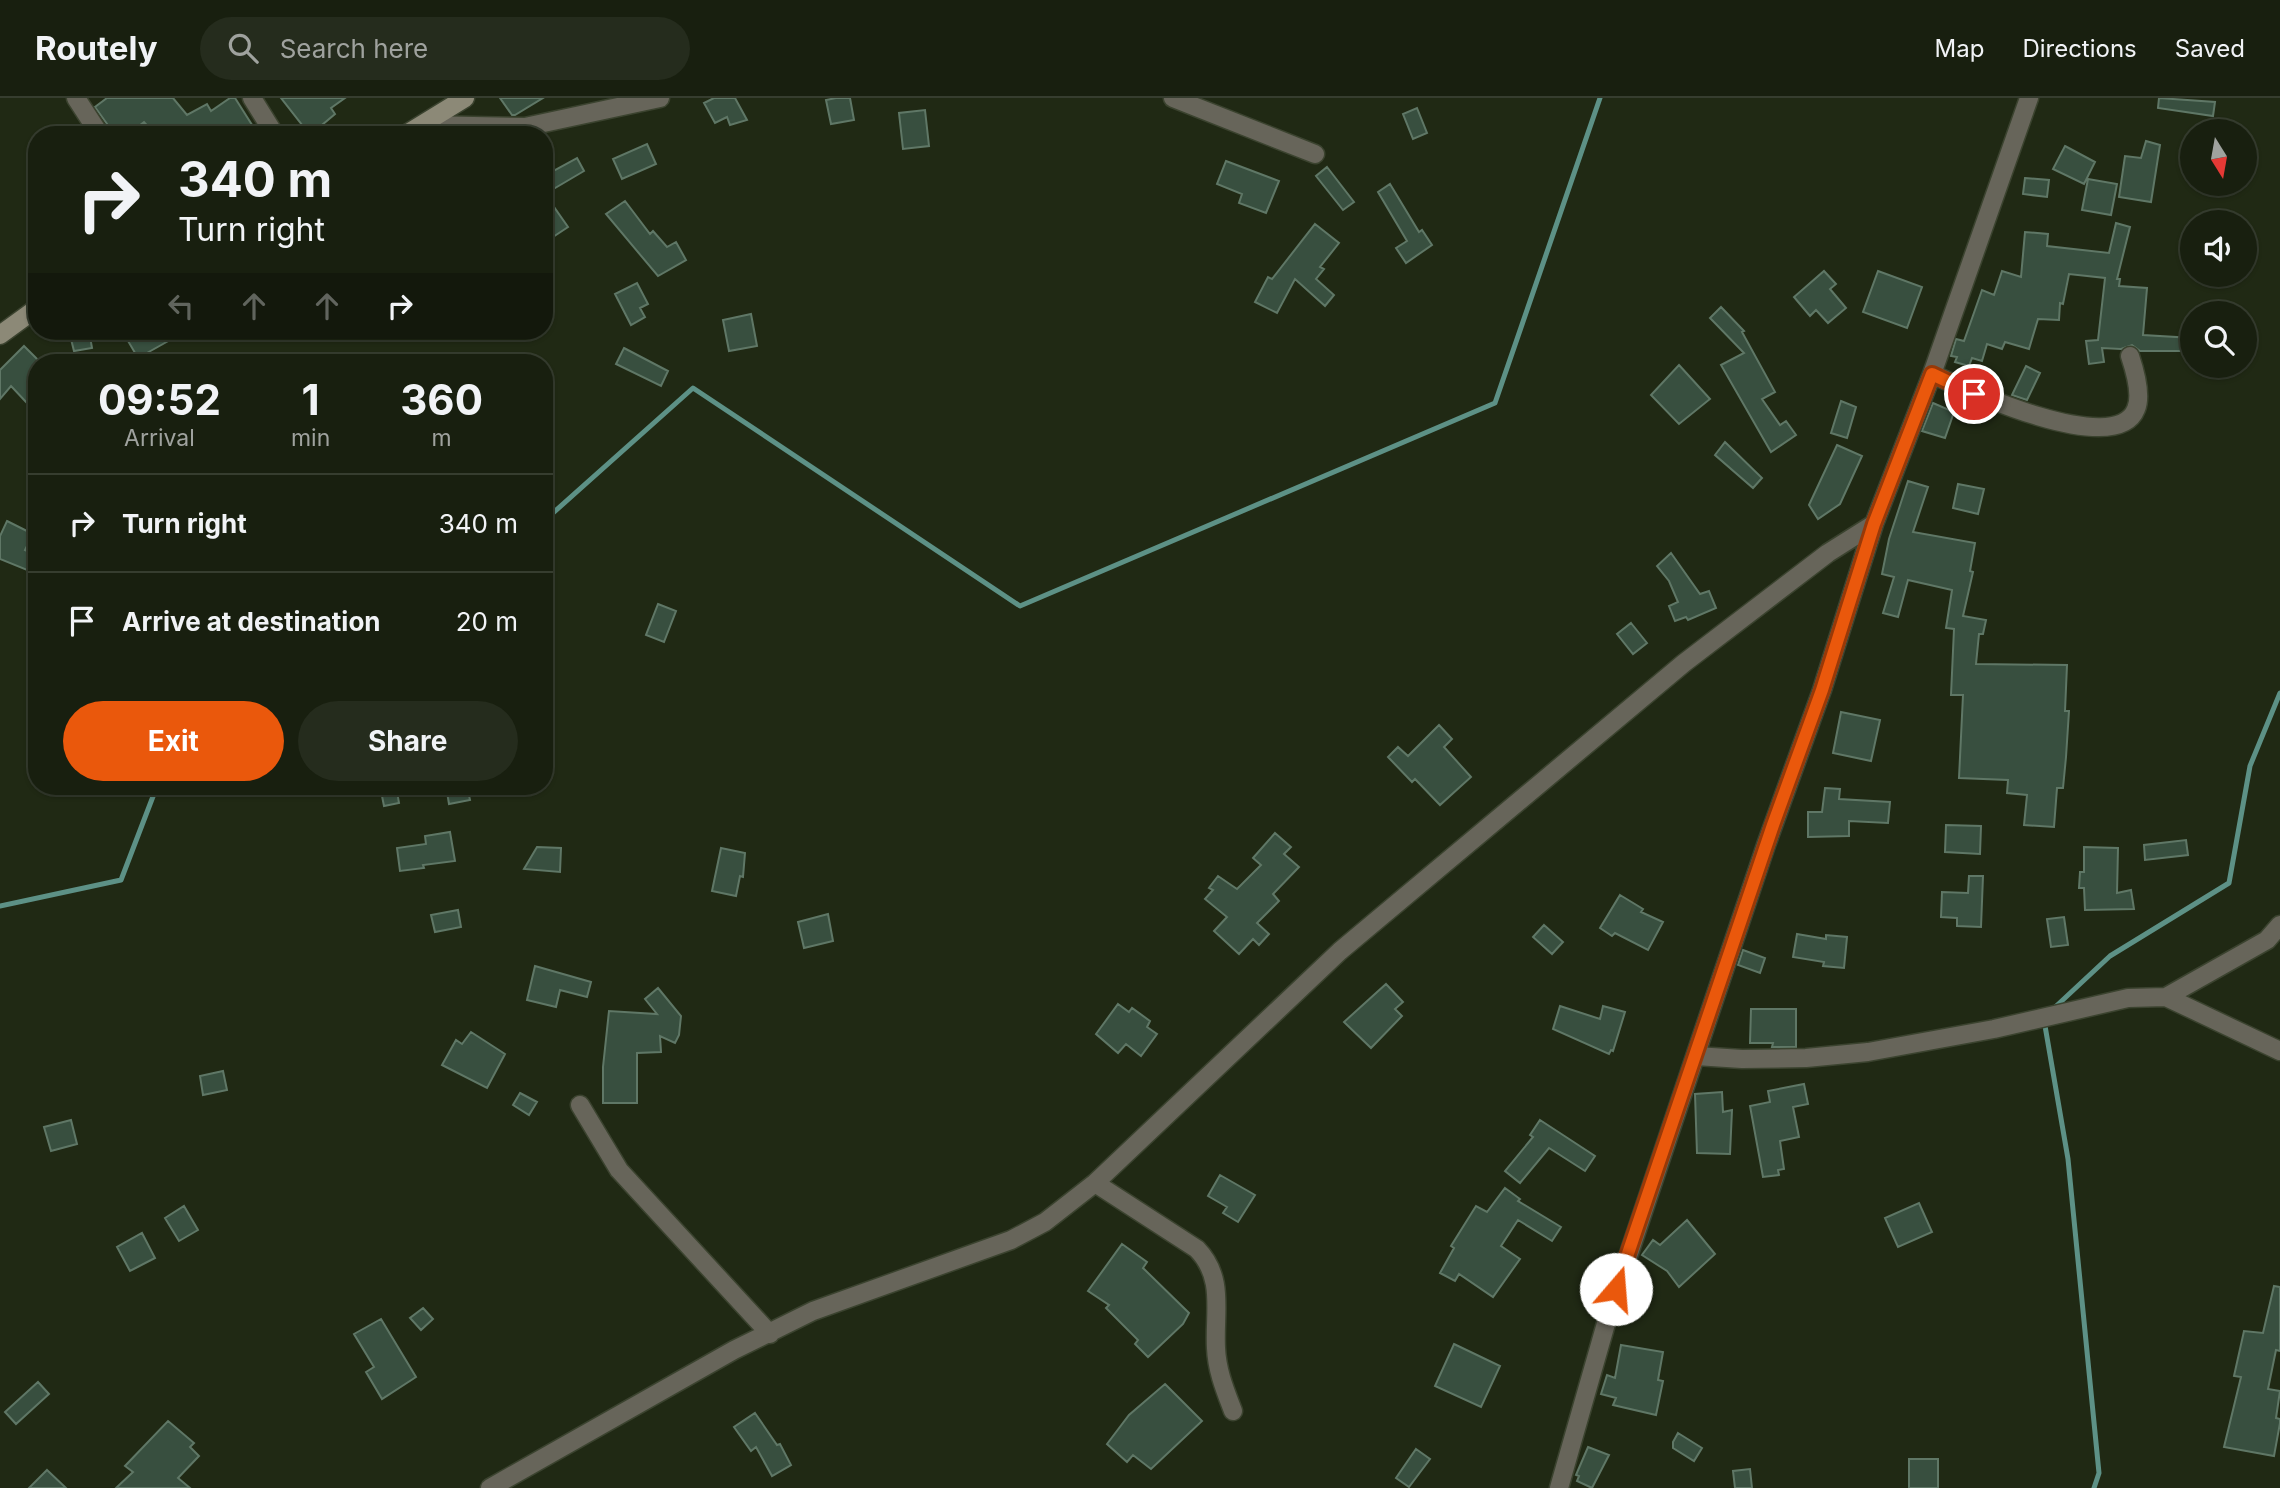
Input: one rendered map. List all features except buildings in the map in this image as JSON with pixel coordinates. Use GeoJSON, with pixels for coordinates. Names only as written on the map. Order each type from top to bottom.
{"type":"FeatureCollection","features":[{"type":"Feature","properties":{"kind":"street"},"geometry":{"type":"LineString","coordinates":[[76,98],[94,126]]}},
{"type":"Feature","properties":{"kind":"street"},"geometry":{"type":"LineString","coordinates":[[252,98],[269,126]]}},
{"type":"Feature","properties":{"kind":"street"},"geometry":{"type":"LineString","coordinates":[[425,125],[465,98]]}},
{"type":"Feature","properties":{"kind":"street"},"geometry":{"type":"LineString","coordinates":[[530,126],[660,98]]}},
{"type":"Feature","properties":{"kind":"street"},"geometry":{"type":"LineString","coordinates":[[1173,98],[1315,154]]}},
{"type":"Feature","properties":{"kind":"street"},"geometry":{"type":"LineString","coordinates":[[1559,1488],[1609,1312],[1770,834],[1822,690],[1874,524],[1932,374],[2029,98]]}},
{"type":"Feature","properties":{"kind":"street"},"geometry":{"type":"LineString","coordinates":[[425,125],[475,126]]}},
{"type":"Feature","properties":{"kind":"street"},"geometry":{"type":"LineString","coordinates":[[0,335],[28,315]]}},
{"type":"Feature","properties":{"kind":"street"},"geometry":{"type":"LineString","coordinates":[[1932,374],[2024,414],[2087,425],[2115,426],[2129,419],[2137,408],[2136,384],[2130,356]]}},
{"type":"Feature","properties":{"kind":"street"},"geometry":{"type":"LineString","coordinates":[[490,1488],[734,1350],[825,1307],[1011,1240],[1045,1222],[1095,1183],[1340,951],[1684,663],[1828,553],[1874,524]]}},
{"type":"Feature","properties":{"kind":"street"},"geometry":{"type":"LineString","coordinates":[[2166,997],[2267,940],[2280,925]]}},
{"type":"Feature","properties":{"kind":"street"},"geometry":{"type":"LineString","coordinates":[[1696,1056],[1742,1059],[1807,1058],[1868,1052],[1994,1029],[2128,998],[2166,997],[2280,1051]]}},
{"type":"Feature","properties":{"kind":"street"},"geometry":{"type":"LineString","coordinates":[[580,1105],[619,1170],[770,1334]]}},
{"type":"Feature","properties":{"kind":"street"},"geometry":{"type":"LineString","coordinates":[[1095,1183],[1198,1249],[1208,1260],[1218,1290],[1216,1349],[1219,1376],[1233,1411]]}},
{"type":"Feature","properties":{"kind":"waterway"},"geometry":{"type":"LineString","coordinates":[[553,513],[693,388],[1020,606],[1495,403],[1600,98]]}},
{"type":"Feature","properties":{"kind":"waterway"},"geometry":{"type":"LineString","coordinates":[[2052,1010],[2110,956],[2229,883],[2250,766],[2280,693]]}},
{"type":"Feature","properties":{"kind":"waterway"},"geometry":{"type":"LineString","coordinates":[[0,906],[121,880],[154,795]]}},
{"type":"Feature","properties":{"kind":"waterway"},"geometry":{"type":"LineString","coordinates":[[2044,1020],[2068,1159],[2099,1473],[2094,1488]]}},
{"type":"Feature","properties":{"kind":"route"},"geometry":{"type":"LineString","coordinates":[[1616,1289],[1773,825],[1822,690],[1874,524],[1932,374],[1974,394]]}}]}
